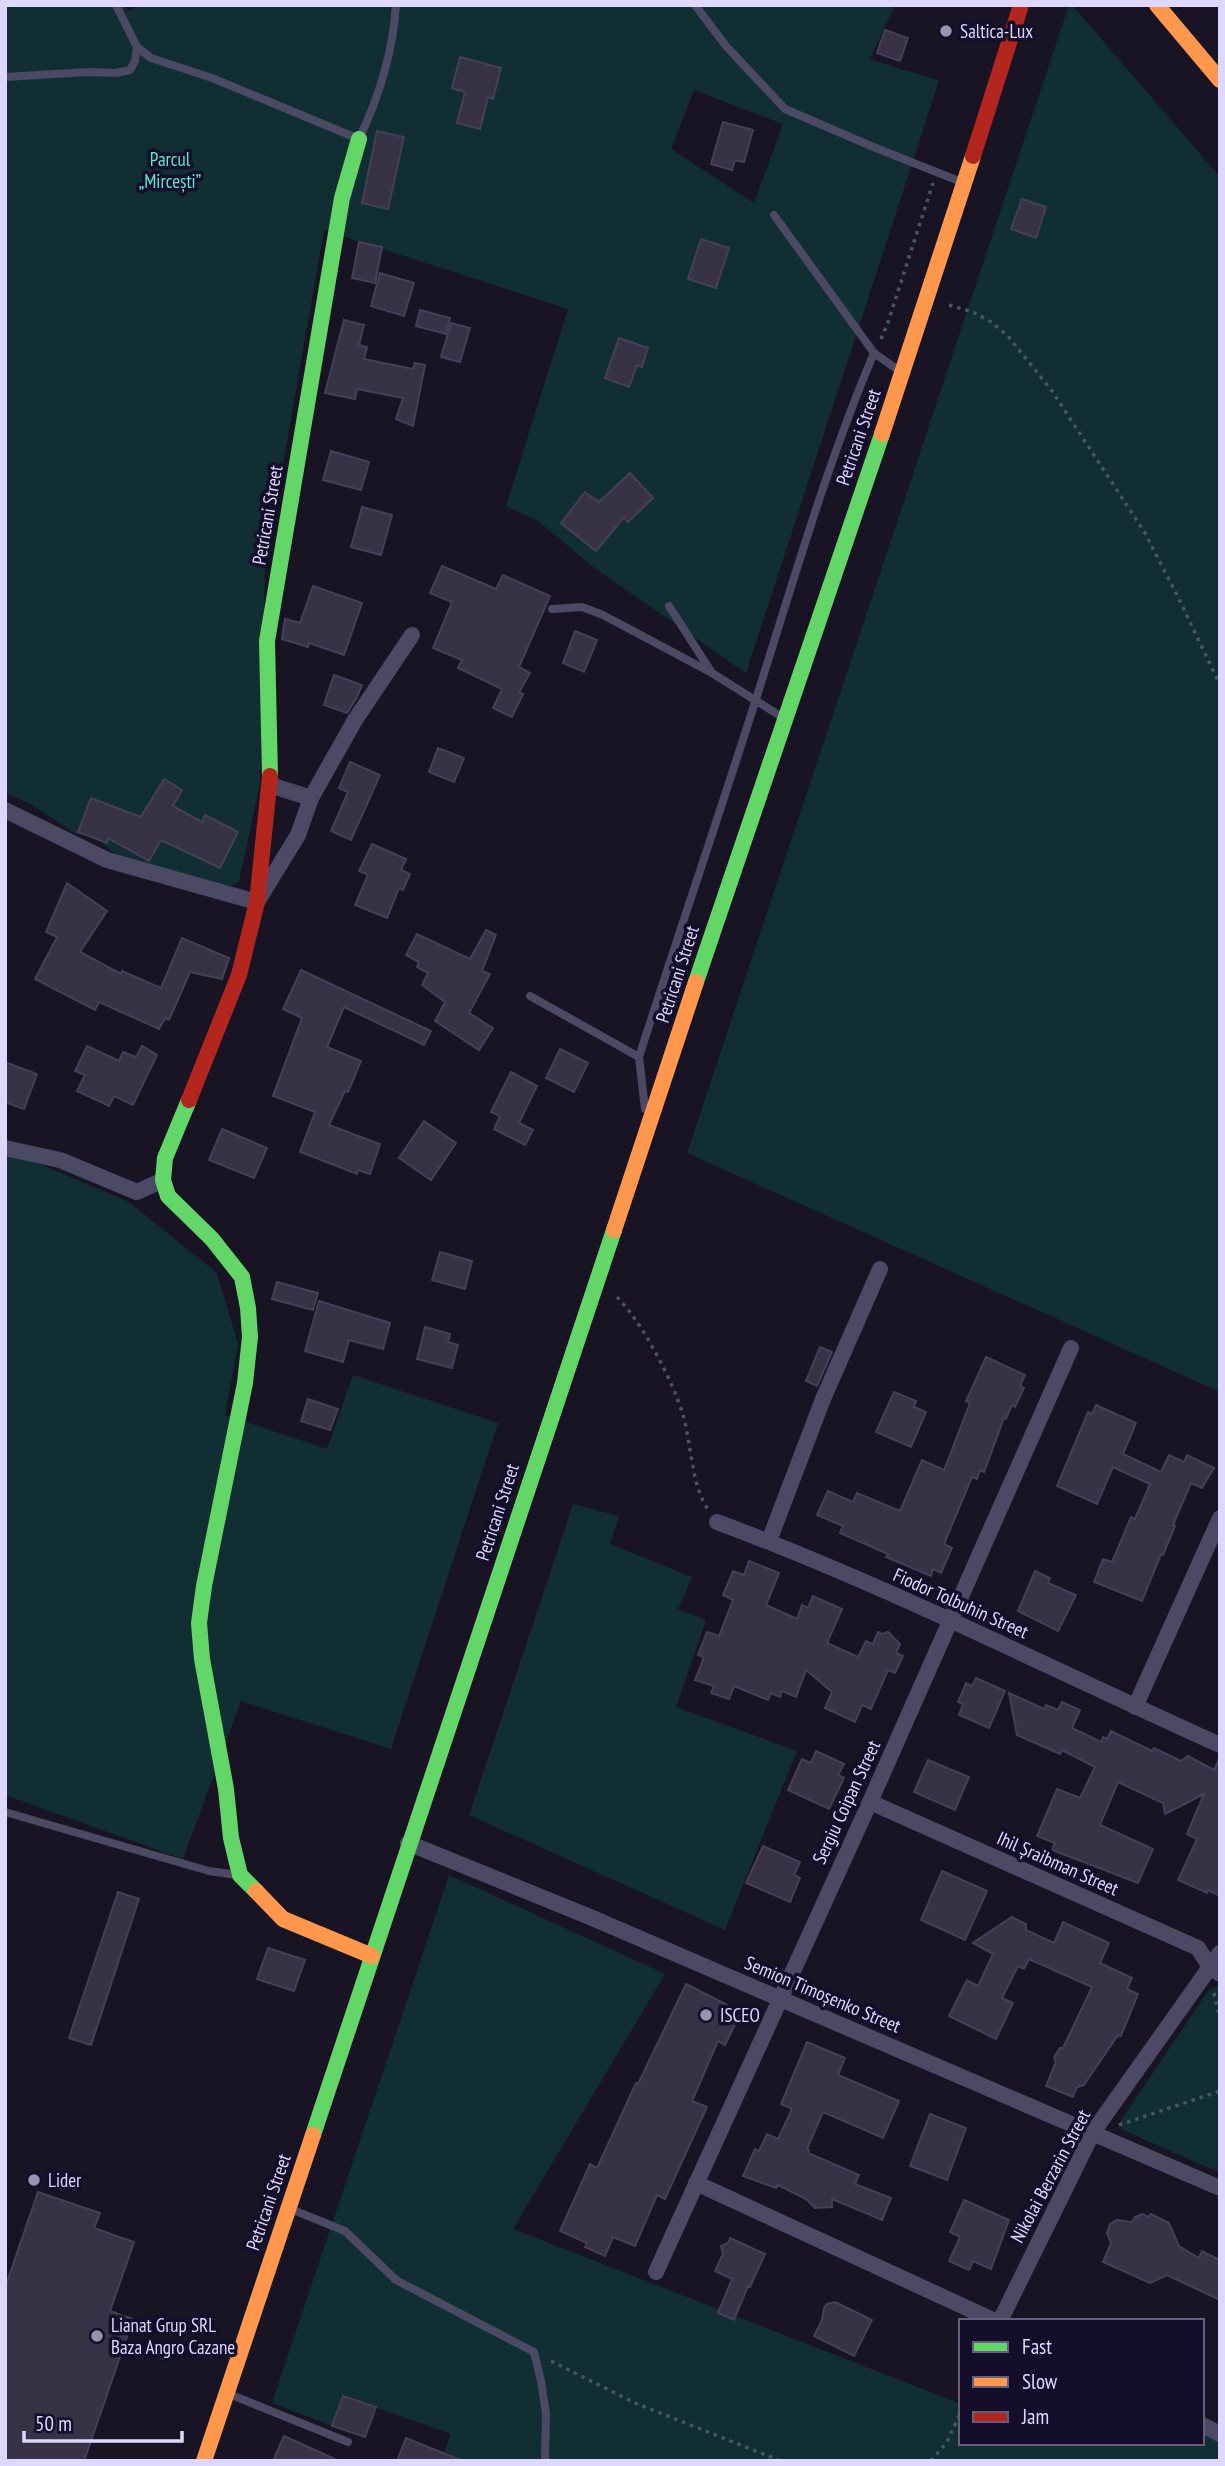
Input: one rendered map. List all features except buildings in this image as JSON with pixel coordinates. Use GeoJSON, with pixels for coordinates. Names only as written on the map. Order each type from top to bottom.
{"type":"FeatureCollection","features":[{"type":"Feature","properties":{"kind":"main road","name":"Petricani Street"},"geometry":{"type":"LineString","coordinates":[[204,2461],[408,1843],[902,373],[1021,5]]}},
{"type":"Feature","properties":{"kind":"main road"},"geometry":{"type":"LineString","coordinates":[[1157,5],[1220,80]]}},
{"type":"Feature","properties":{"kind":"main road","name":"Petricani Street"},"geometry":{"type":"LineString","coordinates":[[163,1180],[165,1158],[239,975],[257,902],[270,785],[267,641],[342,198],[359,139]]}},
{"type":"Feature","properties":{"kind":"main road"},"geometry":{"type":"LineString","coordinates":[[163,1180],[168,1196],[212,1239],[242,1277],[248,1308],[250,1337],[245,1383],[199,1623],[202,1660],[226,1788],[231,1838],[240,1875],[283,1919],[372,1956]]}},
{"type":"Feature","properties":{"kind":"street","name":"Petricani Street"},"geometry":{"type":"LineString","coordinates":[[257,902],[298,835],[312,798],[355,720],[412,635]]}},
{"type":"Feature","properties":{"kind":"street"},"geometry":{"type":"LineString","coordinates":[[270,785],[312,798]]}},
{"type":"Feature","properties":{"kind":"street"},"geometry":{"type":"LineString","coordinates":[[5,810],[107,860],[257,902]]}},
{"type":"Feature","properties":{"kind":"street"},"geometry":{"type":"LineString","coordinates":[[5,1148],[60,1160],[137,1192],[163,1180]]}},
{"type":"Feature","properties":{"kind":"street"},"geometry":{"type":"LineString","coordinates":[[769,1541],[823,1399],[880,1269]]}},
{"type":"Feature","properties":{"kind":"street","name":"Sergiu Coipan Street"},"geometry":{"type":"LineString","coordinates":[[656,2272],[870,1802],[1071,1348]]}},
{"type":"Feature","properties":{"kind":"street"},"geometry":{"type":"LineString","coordinates":[[1135,1707],[1220,1518]]}},
{"type":"Feature","properties":{"kind":"street","name":"Fiodor Tolbuhin Street"},"geometry":{"type":"LineString","coordinates":[[718,1522],[769,1541],[951,1621],[1220,1745]]}},
{"type":"Feature","properties":{"kind":"street","name":"Ihil Șraibman Street"},"geometry":{"type":"LineString","coordinates":[[870,1802],[1198,1948],[1215,1970]]}},
{"type":"Feature","properties":{"kind":"street","name":"Semion Timoșenko Street"},"geometry":{"type":"LineString","coordinates":[[408,1843],[779,1997],[1220,2188]]}},
{"type":"Feature","properties":{"kind":"street","name":"Nikolai Berzarin Street"},"geometry":{"type":"LineString","coordinates":[[999,2319],[1093,2132],[1215,1970],[1220,1953]]}},
{"type":"Feature","properties":{"kind":"street"},"geometry":{"type":"LineString","coordinates":[[696,2183],[994,2319]]}},
{"type":"Feature","properties":{"kind":"street"},"geometry":{"type":"LineString","coordinates":[[1204,2426],[1220,2434]]}},
{"type":"Feature","properties":{"kind":"lane"},"geometry":{"type":"LineString","coordinates":[[116,5],[137,47],[151,58],[212,78],[359,139]]}},
{"type":"Feature","properties":{"kind":"lane","name":"Petricani Street"},"geometry":{"type":"LineString","coordinates":[[359,139],[374,107],[381,82],[391,45],[396,5]]}},
{"type":"Feature","properties":{"kind":"lane"},"geometry":{"type":"LineString","coordinates":[[695,5],[726,46],[785,109],[963,182]]}},
{"type":"Feature","properties":{"kind":"lane"},"geometry":{"type":"LineString","coordinates":[[5,77],[116,73],[130,70],[135,61],[137,47]]}},
{"type":"Feature","properties":{"kind":"lane"},"geometry":{"type":"LineString","coordinates":[[774,215],[874,353],[902,373]]}},
{"type":"Feature","properties":{"kind":"lane"},"geometry":{"type":"LineString","coordinates":[[647,1130],[639,1058],[792,580],[846,419],[874,353]]}},
{"type":"Feature","properties":{"kind":"lane"},"geometry":{"type":"LineString","coordinates":[[669,606],[712,673]]}},
{"type":"Feature","properties":{"kind":"lane"},"geometry":{"type":"LineString","coordinates":[[552,609],[582,607],[603,615],[712,673],[784,719]]}},
{"type":"Feature","properties":{"kind":"lane"},"geometry":{"type":"LineString","coordinates":[[530,996],[639,1058]]}},
{"type":"Feature","properties":{"kind":"lane"},"geometry":{"type":"LineString","coordinates":[[5,1812],[209,1871],[240,1875]]}},
{"type":"Feature","properties":{"kind":"lane"},"geometry":{"type":"LineString","coordinates":[[288,2208],[345,2231],[396,2280],[534,2352],[546,2413],[545,2461]]}},
{"type":"Feature","properties":{"kind":"lane"},"geometry":{"type":"LineString","coordinates":[[226,2392],[348,2442]]}},
{"type":"Feature","properties":{"kind":"path"},"geometry":{"type":"LineString","coordinates":[[874,353],[888,322],[937,172]]}},
{"type":"Feature","properties":{"kind":"path"},"geometry":{"type":"LineString","coordinates":[[926,298],[973,312],[991,322],[1007,335],[1052,391],[1145,533],[1220,685]]}},
{"type":"Feature","properties":{"kind":"path"},"geometry":{"type":"LineString","coordinates":[[597,1278],[623,1304],[660,1363],[683,1414],[703,1503],[718,1522]]}},
{"type":"Feature","properties":{"kind":"path"},"geometry":{"type":"LineString","coordinates":[[1214,1993],[1220,2019]]}},
{"type":"Feature","properties":{"kind":"path"},"geometry":{"type":"LineString","coordinates":[[1093,2132],[1128,2123],[1220,2091]]}},
{"type":"Feature","properties":{"kind":"path"},"geometry":{"type":"LineString","coordinates":[[534,2352],[635,2403],[781,2461]]}},
{"type":"Feature","properties":{"kind":"path"},"geometry":{"type":"LineString","coordinates":[[931,2461],[947,2442],[959,2415]]}},
{"type":"Feature","properties":{"kind":"green space","name":"Parcul „Mircești”"},"geometry":{"type":"Polygon","coordinates":[[[5,5],[125,5],[128,11],[141,5],[895,5],[870,59],[939,81],[746,673],[596,569],[538,521],[506,506],[568,309],[324,230],[265,567],[260,784],[239,881],[229,888],[116,855],[95,837],[76,834],[31,804],[5,793],[5,5]],[[694,90],[671,149],[754,203],[783,124],[694,90]]]}},
{"type":"Feature","properties":{"kind":"green space"},"geometry":{"type":"Polygon","coordinates":[[[1069,5],[1072,5],[1220,177],[1220,1392],[687,1153],[1069,5]]]}},
{"type":"Feature","properties":{"kind":"green space"},"geometry":{"type":"Polygon","coordinates":[[[5,1149],[129,1202],[217,1273],[238,1344],[225,1415],[327,1449],[353,1375],[498,1423],[391,1749],[241,1701],[183,1859],[5,1795],[5,1149]]]}},
{"type":"Feature","properties":{"kind":"green space"},"geometry":{"type":"Polygon","coordinates":[[[573,1504],[619,1516],[610,1544],[692,1577],[678,1609],[706,1620],[676,1707],[797,1751],[725,1930],[469,1815],[573,1504]]]}},
{"type":"Feature","properties":{"kind":"green space"},"geometry":{"type":"Polygon","coordinates":[[[449,1875],[665,1974],[513,2229],[959,2403],[959,2445],[1204,2445],[1204,2423],[1220,2430],[1220,2461],[441,2461],[451,2434],[344,2396],[332,2426],[272,2403],[449,1875]]]}},
{"type":"Feature","properties":{"kind":"green space"},"geometry":{"type":"Polygon","coordinates":[[[1218,1985],[1220,2173],[1121,2129],[1120,2122],[1208,1991],[1218,1985]]]}},
{"type":"Feature","properties":{"kind":"traffic: fast"},"geometry":{"type":"LineString","coordinates":[[270,776],[267,641],[342,198],[359,139]]}},
{"type":"Feature","properties":{"kind":"traffic: fast"},"geometry":{"type":"LineString","coordinates":[[696,982],[882,434]]}},
{"type":"Feature","properties":{"kind":"traffic: fast"},"geometry":{"type":"LineString","coordinates":[[189,1100],[165,1158],[163,1180],[168,1196],[212,1239],[242,1277],[248,1308],[250,1337],[245,1383],[199,1623],[202,1659],[226,1789],[231,1838],[240,1875],[256,1891]]}},
{"type":"Feature","properties":{"kind":"traffic: fast"},"geometry":{"type":"LineString","coordinates":[[313,2135],[614,1230]]}},
{"type":"Feature","properties":{"kind":"traffic: slow"},"geometry":{"type":"LineString","coordinates":[[1157,5],[1220,80]]}},
{"type":"Feature","properties":{"kind":"traffic: slow"},"geometry":{"type":"LineString","coordinates":[[882,434],[973,156]]}},
{"type":"Feature","properties":{"kind":"traffic: slow"},"geometry":{"type":"LineString","coordinates":[[614,1230],[696,982]]}},
{"type":"Feature","properties":{"kind":"traffic: slow"},"geometry":{"type":"LineString","coordinates":[[256,1891],[283,1919],[372,1956]]}},
{"type":"Feature","properties":{"kind":"traffic: slow"},"geometry":{"type":"LineString","coordinates":[[204,2461],[313,2135]]}},
{"type":"Feature","properties":{"kind":"traffic: jam"},"geometry":{"type":"LineString","coordinates":[[973,156],[1021,5]]}},
{"type":"Feature","properties":{"kind":"traffic: jam"},"geometry":{"type":"LineString","coordinates":[[189,1100],[239,975],[257,902],[270,776]]}},
{"type":"Feature","properties":{"kind":"place","name":"Saltica-Lux"},"geometry":{"type":"Point","coordinates":[946,31]}},
{"type":"Feature","properties":{"kind":"place","name":"ISCEO"},"geometry":{"type":"Point","coordinates":[706,2015]}},
{"type":"Feature","properties":{"kind":"place","name":"Lider"},"geometry":{"type":"Point","coordinates":[34,2180]}},
{"type":"Feature","properties":{"kind":"place","name":"Lianat Grup SRL Baza Angro Cazane"},"geometry":{"type":"Point","coordinates":[97,2336]}}]}
